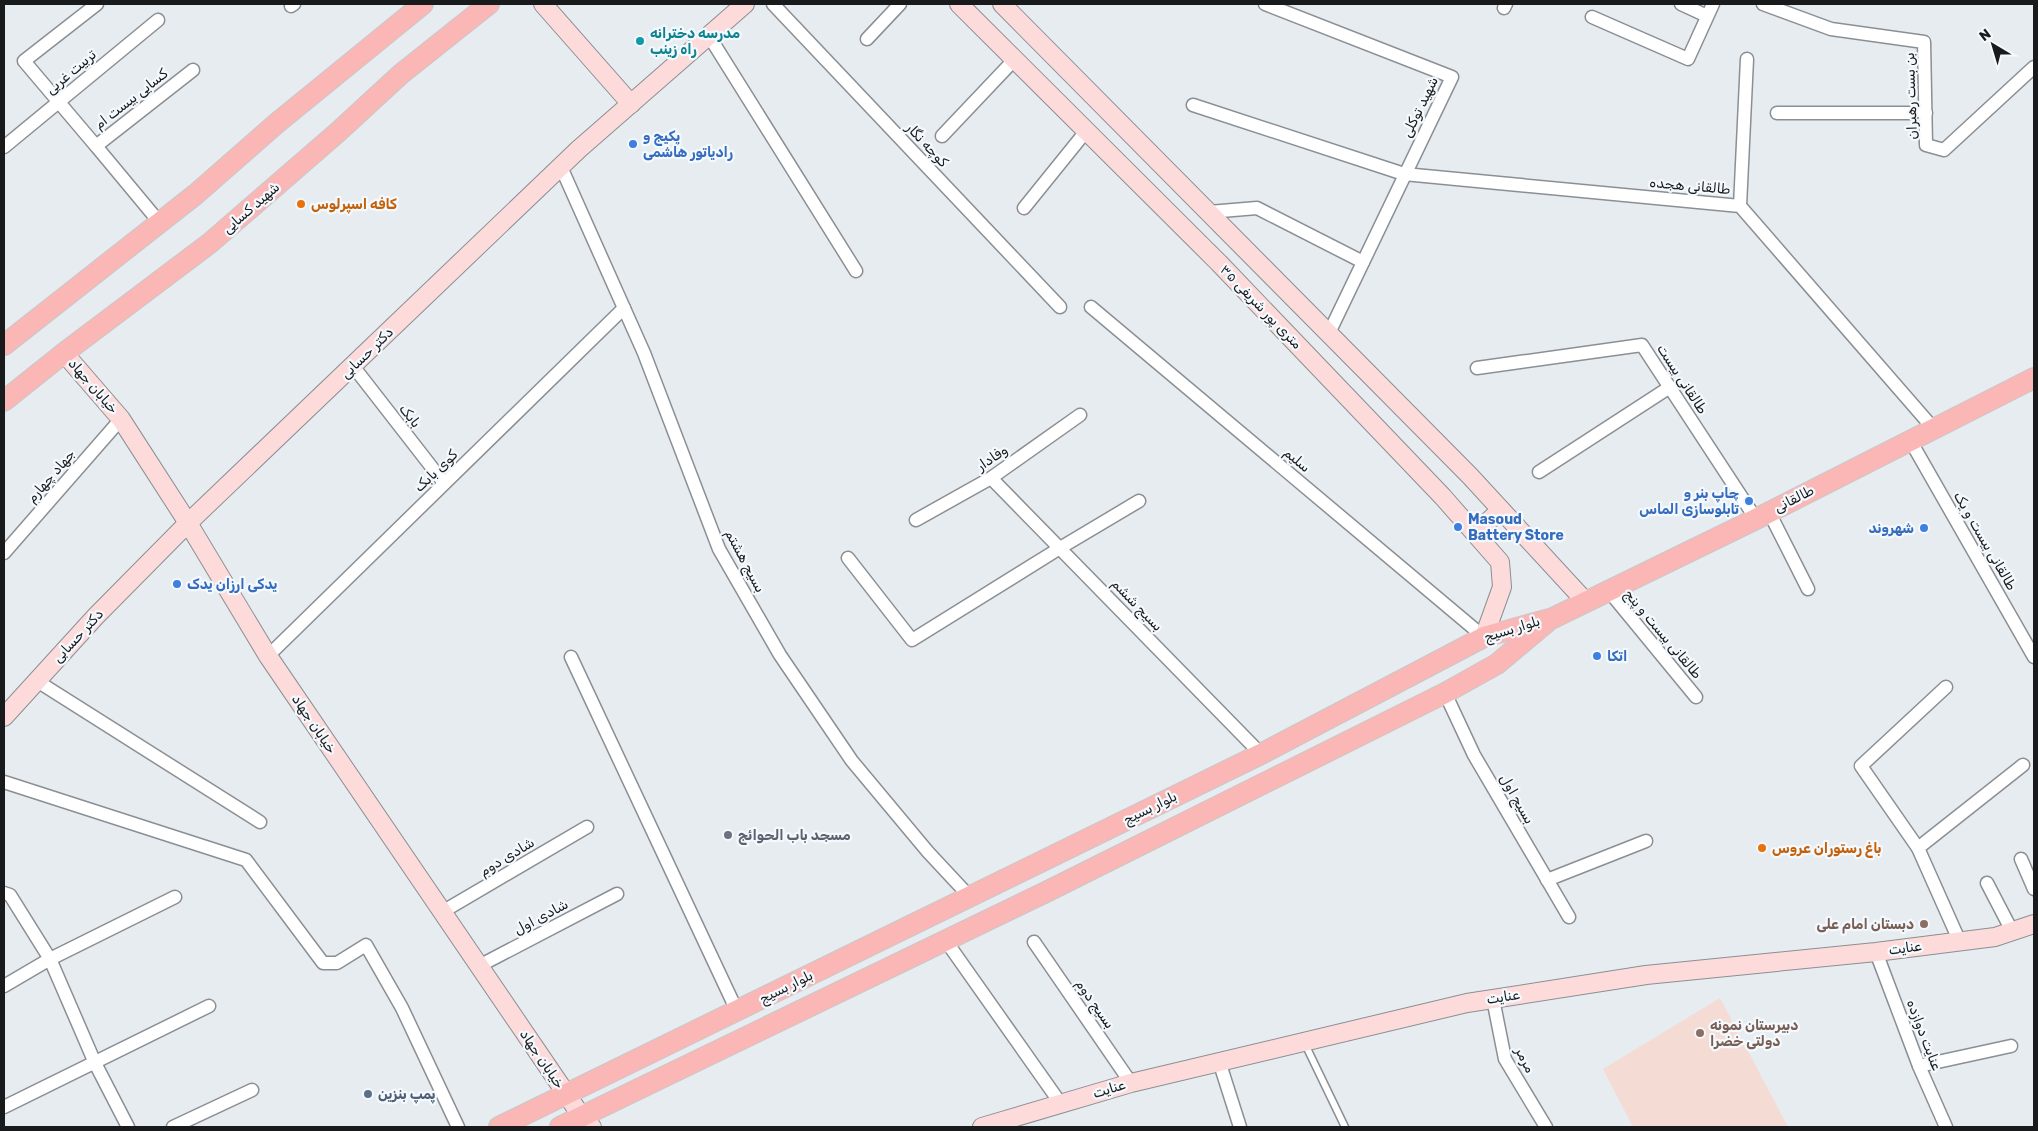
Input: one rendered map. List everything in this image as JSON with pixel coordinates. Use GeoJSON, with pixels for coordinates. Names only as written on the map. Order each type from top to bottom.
{"type":"FeatureCollection","features":[{"type":"Feature","properties":{"kind":"main road"},"geometry":{"type":"LineString","coordinates":[[4,345],[196,194],[285,116],[423,4]]}},
{"type":"Feature","properties":{"kind":"main road","name":"شهید کسایی"},"geometry":{"type":"LineString","coordinates":[[4,401],[64,353],[210,243],[401,74],[489,4]]}},
{"type":"Feature","properties":{"kind":"main road","name":"طالقانی"},"geometry":{"type":"LineString","coordinates":[[1553,618],[1763,516],[2034,378]]}},
{"type":"Feature","properties":{"kind":"main road","name":"بلوار بسیج"},"geometry":{"type":"LineString","coordinates":[[499,1127],[1261,754],[1484,637],[1553,618]]}},
{"type":"Feature","properties":{"kind":"main road","name":"بلوار بسیج"},"geometry":{"type":"LineString","coordinates":[[560,1127],[587,1122],[946,941],[1446,693],[1497,664],[1553,618]]}},
{"type":"Feature","properties":{"kind":"street"},"geometry":{"type":"LineString","coordinates":[[96,146],[24,61],[97,4]]}},
{"type":"Feature","properties":{"kind":"street"},"geometry":{"type":"LineString","coordinates":[[543,4],[631,104]]}},
{"type":"Feature","properties":{"kind":"street","name":"دکتر حسابی"},"geometry":{"type":"LineString","coordinates":[[5,713],[96,616],[188,523],[560,167],[745,4]]}},
{"type":"Feature","properties":{"kind":"street","name":"کوچه نگار"},"geometry":{"type":"LineString","coordinates":[[772,4],[1060,307]]}},
{"type":"Feature","properties":{"kind":"street"},"geometry":{"type":"LineString","coordinates":[[867,39],[900,4]]}},
{"type":"Feature","properties":{"kind":"street","name":"۳۵ متری پور شریفی"},"geometry":{"type":"LineString","coordinates":[[959,4],[1239,284],[1443,497],[1500,562],[1502,587],[1484,637]]}},
{"type":"Feature","properties":{"kind":"street"},"geometry":{"type":"LineString","coordinates":[[1002,4],[1470,476],[1585,601]]}},
{"type":"Feature","properties":{"kind":"street","name":"شهید توکلی"},"geometry":{"type":"LineString","coordinates":[[1264,4],[1452,77],[1329,333]]}},
{"type":"Feature","properties":{"kind":"street"},"geometry":{"type":"LineString","coordinates":[[1681,4],[1707,16]]}},
{"type":"Feature","properties":{"kind":"street"},"geometry":{"type":"LineString","coordinates":[[1592,17],[1688,59],[1713,4]]}},
{"type":"Feature","properties":{"kind":"street","name":"بن بست رهبران"},"geometry":{"type":"LineString","coordinates":[[1763,4],[1831,29],[1924,42],[1926,145],[1944,150],[2034,67]]}},
{"type":"Feature","properties":{"kind":"street","name":"تربیت غربی"},"geometry":{"type":"LineString","coordinates":[[4,147],[158,20]]}},
{"type":"Feature","properties":{"kind":"street"},"geometry":{"type":"LineString","coordinates":[[709,36],[856,272]]}},
{"type":"Feature","properties":{"kind":"street"},"geometry":{"type":"LineString","coordinates":[[942,136],[1015,59]]}},
{"type":"Feature","properties":{"kind":"street"},"geometry":{"type":"LineString","coordinates":[[1740,206],[1747,59]]}},
{"type":"Feature","properties":{"kind":"street","name":"کسایی بیست ام"},"geometry":{"type":"LineString","coordinates":[[160,223],[96,146],[193,70]]}},
{"type":"Feature","properties":{"kind":"street","name":"طالقانی هجده"},"geometry":{"type":"LineString","coordinates":[[1192,105],[1404,174],[1740,206],[1934,428]]}},
{"type":"Feature","properties":{"kind":"street"},"geometry":{"type":"LineString","coordinates":[[1776,113],[1926,113]]}},
{"type":"Feature","properties":{"kind":"street"},"geometry":{"type":"LineString","coordinates":[[1024,208],[1087,130]]}},
{"type":"Feature","properties":{"kind":"street","name":"بسیج هشتم"},"geometry":{"type":"LineString","coordinates":[[560,167],[644,353],[719,549],[780,656],[852,761],[928,852],[970,896]]}},
{"type":"Feature","properties":{"kind":"street"},"geometry":{"type":"LineString","coordinates":[[1209,212],[1257,208],[1362,262]]}},
{"type":"Feature","properties":{"kind":"street","name":"کوی بابک"},"geometry":{"type":"LineString","coordinates":[[268,656],[624,308]]}},
{"type":"Feature","properties":{"kind":"street","name":"سلیم"},"geometry":{"type":"LineString","coordinates":[[1091,308],[1484,637]]}},
{"type":"Feature","properties":{"kind":"street","name":"طالقانی بیست"},"geometry":{"type":"LineString","coordinates":[[1477,368],[1642,345],[1763,516],[1808,589]]}},
{"type":"Feature","properties":{"kind":"street","name":"خیابان جهاد"},"geometry":{"type":"LineString","coordinates":[[64,353],[121,419],[188,523],[268,656],[587,1122]]}},
{"type":"Feature","properties":{"kind":"street","name":"بابک"},"geometry":{"type":"LineString","coordinates":[[353,366],[444,483]]}},
{"type":"Feature","properties":{"kind":"street"},"geometry":{"type":"LineString","coordinates":[[1539,472],[1670,387]]}},
{"type":"Feature","properties":{"kind":"street","name":"وفادار"},"geometry":{"type":"LineString","coordinates":[[916,520],[991,478],[1080,415]]}},
{"type":"Feature","properties":{"kind":"street","name":"جهاد چهارم"},"geometry":{"type":"LineString","coordinates":[[4,553],[121,419]]}},
{"type":"Feature","properties":{"kind":"street","name":"طالقانی بیست و یک"},"geometry":{"type":"LineString","coordinates":[[1910,440],[2034,657]]}},
{"type":"Feature","properties":{"kind":"street","name":"بسیج ششم"},"geometry":{"type":"LineString","coordinates":[[991,478],[1261,754]]}},
{"type":"Feature","properties":{"kind":"street"},"geometry":{"type":"LineString","coordinates":[[848,558],[912,640],[1139,501]]}},
{"type":"Feature","properties":{"kind":"street"},"geometry":{"type":"LineString","coordinates":[[1475,533],[1501,510]]}},
{"type":"Feature","properties":{"kind":"street","name":"طالقانی بیست و پنج"},"geometry":{"type":"LineString","coordinates":[[1608,590],[1696,697]]}},
{"type":"Feature","properties":{"kind":"street"},"geometry":{"type":"LineString","coordinates":[[571,657],[737,1011]]}},
{"type":"Feature","properties":{"kind":"street"},"geometry":{"type":"LineString","coordinates":[[37,681],[260,822]]}},
{"type":"Feature","properties":{"kind":"street"},"geometry":{"type":"LineString","coordinates":[[1946,687],[1861,766],[1918,848],[1959,940]]}},
{"type":"Feature","properties":{"kind":"street","name":"بسیج اول"},"geometry":{"type":"LineString","coordinates":[[1446,693],[1474,755],[1569,917]]}},
{"type":"Feature","properties":{"kind":"street"},"geometry":{"type":"LineString","coordinates":[[1918,848],[2023,765]]}},
{"type":"Feature","properties":{"kind":"street"},"geometry":{"type":"LineString","coordinates":[[4,782],[246,860],[323,963],[337,963],[366,945],[402,1008],[458,1127]]}},
{"type":"Feature","properties":{"kind":"street","name":"شادی دوم"},"geometry":{"type":"LineString","coordinates":[[442,912],[586,827]]}},
{"type":"Feature","properties":{"kind":"street"},"geometry":{"type":"LineString","coordinates":[[1547,880],[1646,841]]}},
{"type":"Feature","properties":{"kind":"street"},"geometry":{"type":"LineString","coordinates":[[2021,859],[2034,889]]}},
{"type":"Feature","properties":{"kind":"street"},"geometry":{"type":"LineString","coordinates":[[1987,882],[2012,931]]}},
{"type":"Feature","properties":{"kind":"street"},"geometry":{"type":"LineString","coordinates":[[4,893],[10,895],[50,959],[95,1063],[128,1127]]}},
{"type":"Feature","properties":{"kind":"street","name":"شادی اول"},"geometry":{"type":"LineString","coordinates":[[479,966],[617,894]]}},
{"type":"Feature","properties":{"kind":"street"},"geometry":{"type":"LineString","coordinates":[[4,986],[50,959],[175,897]]}},
{"type":"Feature","properties":{"kind":"street","name":"عنایت"},"geometry":{"type":"LineString","coordinates":[[982,1127],[1131,1083],[1467,1003],[1646,975],[1876,952],[1959,940],[1995,937],[2034,924]]}},
{"type":"Feature","properties":{"kind":"street"},"geometry":{"type":"LineString","coordinates":[[946,941],[1061,1104]]}},
{"type":"Feature","properties":{"kind":"street","name":"بسيج دوم"},"geometry":{"type":"LineString","coordinates":[[1034,942],[1131,1083]]}},
{"type":"Feature","properties":{"kind":"street","name":"عنایت دوازده"},"geometry":{"type":"LineString","coordinates":[[1876,952],[1919,1066],[1946,1127]]}},
{"type":"Feature","properties":{"kind":"street","name":"مرمر"},"geometry":{"type":"LineString","coordinates":[[1493,999],[1505,1060],[1546,1127]]}},
{"type":"Feature","properties":{"kind":"street"},"geometry":{"type":"LineString","coordinates":[[4,1108],[209,1006]]}},
{"type":"Feature","properties":{"kind":"street"},"geometry":{"type":"LineString","coordinates":[[1919,1066],[2011,1046]]}},
{"type":"Feature","properties":{"kind":"street"},"geometry":{"type":"LineString","coordinates":[[1219,1061],[1240,1127]]}},
{"type":"Feature","properties":{"kind":"street"},"geometry":{"type":"LineString","coordinates":[[173,1127],[252,1090]]}},
{"type":"Feature","properties":{"kind":"lane"},"geometry":{"type":"LineString","coordinates":[[1303,1041],[1345,1127]]}},
{"type":"Feature","properties":{"kind":"shaded area","name":"دبیرستان نمونه دولتی خضرا"},"geometry":{"type":"Polygon","coordinates":[[[1720,998],[1788,1127],[1633,1127],[1603,1069],[1720,998]]]}},
{"type":"Feature","properties":{"kind":"place","name":"مدرسه دخترانه راه زینب"},"geometry":{"type":"Point","coordinates":[640,41]}},
{"type":"Feature","properties":{"kind":"place","name":"پکیج و رادیاتور هاشمی"},"geometry":{"type":"Point","coordinates":[633,144]}},
{"type":"Feature","properties":{"kind":"place","name":"کافه اسپرلوس"},"geometry":{"type":"Point","coordinates":[301,204]}},
{"type":"Feature","properties":{"kind":"place","name":"چاپ بنر و تابلوسازی الماس"},"geometry":{"type":"Point","coordinates":[1749,501]}},
{"type":"Feature","properties":{"kind":"place","name":"Masoud Battery Store"},"geometry":{"type":"Point","coordinates":[1458,527]}},
{"type":"Feature","properties":{"kind":"place","name":"شهروند"},"geometry":{"type":"Point","coordinates":[1924,528]}},
{"type":"Feature","properties":{"kind":"place","name":"یدکی ارزان یدک"},"geometry":{"type":"Point","coordinates":[177,584]}},
{"type":"Feature","properties":{"kind":"place","name":"اتکا"},"geometry":{"type":"Point","coordinates":[1597,656]}},
{"type":"Feature","properties":{"kind":"place","name":"مسجد باب الحوائج"},"geometry":{"type":"Point","coordinates":[728,835]}},
{"type":"Feature","properties":{"kind":"place","name":"باغ رستوران عروس"},"geometry":{"type":"Point","coordinates":[1762,848]}},
{"type":"Feature","properties":{"kind":"place","name":"دبستان امام علی"},"geometry":{"type":"Point","coordinates":[1924,924]}},
{"type":"Feature","properties":{"kind":"place","name":"دبیرستان نمونه دولتی خضرا"},"geometry":{"type":"Point","coordinates":[1700,1033]}},
{"type":"Feature","properties":{"kind":"place","name":"پمپ بنزین"},"geometry":{"type":"Point","coordinates":[368,1094]}}]}
